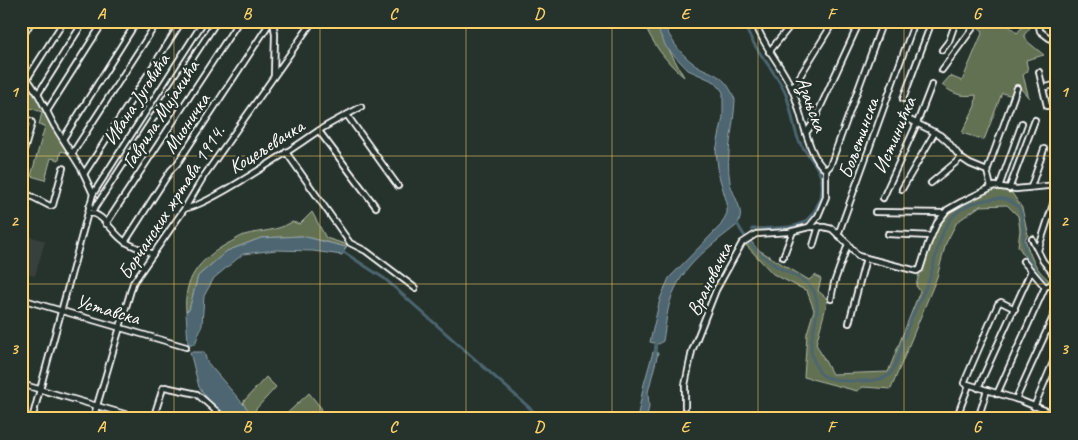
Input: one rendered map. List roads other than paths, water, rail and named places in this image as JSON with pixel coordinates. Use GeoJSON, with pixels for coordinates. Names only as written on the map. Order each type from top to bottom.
{"type":"FeatureCollection","features":[{"type":"Feature","properties":{"kind":"street"},"geometry":{"type":"LineString","coordinates":[[21,38],[32,21]]}},
{"type":"Feature","properties":{"kind":"street"},"geometry":{"type":"LineString","coordinates":[[27,79],[64,21]]}},
{"type":"Feature","properties":{"kind":"street"},"geometry":{"type":"LineString","coordinates":[[38,94],[84,21]]}},
{"type":"Feature","properties":{"kind":"street"},"geometry":{"type":"LineString","coordinates":[[47,111],[104,21]]}},
{"type":"Feature","properties":{"kind":"street"},"geometry":{"type":"LineString","coordinates":[[63,139],[136,21]]}},
{"type":"Feature","properties":{"kind":"street"},"geometry":{"type":"LineString","coordinates":[[72,154],[158,21]]}},
{"type":"Feature","properties":{"kind":"street"},"geometry":{"type":"LineString","coordinates":[[84,174],[182,21]]}},
{"type":"Feature","properties":{"kind":"street","name":"Ивана Југовића"},"geometry":{"type":"LineString","coordinates":[[92,194],[204,21]]}},
{"type":"Feature","properties":{"kind":"street"},"geometry":{"type":"LineString","coordinates":[[91,211],[217,21]]}},
{"type":"Feature","properties":{"kind":"street","name":"Гаврила Мијакића"},"geometry":{"type":"LineString","coordinates":[[106,224],[239,21]]}},
{"type":"Feature","properties":{"kind":"street"},"geometry":{"type":"LineString","coordinates":[[272,21],[275,34],[274,75]]}},
{"type":"Feature","properties":{"kind":"street","name":"Мионичка"},"geometry":{"type":"LineString","coordinates":[[125,242],[171,170],[177,164],[272,21]]}},
{"type":"Feature","properties":{"kind":"street","name":"Азањска"},"geometry":{"type":"LineString","coordinates":[[755,21],[760,37],[768,52],[784,73],[792,88],[814,153],[826,170]]}},
{"type":"Feature","properties":{"kind":"street"},"geometry":{"type":"LineString","coordinates":[[768,52],[794,21]]}},
{"type":"Feature","properties":{"kind":"street"},"geometry":{"type":"LineString","coordinates":[[792,88],[834,21]]}},
{"type":"Feature","properties":{"kind":"street"},"geometry":{"type":"LineString","coordinates":[[806,133],[813,123],[860,21]]}},
{"type":"Feature","properties":{"kind":"street"},"geometry":{"type":"LineString","coordinates":[[810,227],[818,216],[826,197],[826,170],[830,166],[883,21]]}},
{"type":"Feature","properties":{"kind":"street","name":"Бољетинска"},"geometry":{"type":"LineString","coordinates":[[838,235],[915,21]]}},
{"type":"Feature","properties":{"kind":"street"},"geometry":{"type":"LineString","coordinates":[[903,99],[932,21]]}},
{"type":"Feature","properties":{"kind":"street"},"geometry":{"type":"LineString","coordinates":[[942,50],[949,41],[956,21]]}},
{"type":"Feature","properties":{"kind":"street"},"geometry":{"type":"LineString","coordinates":[[942,70],[978,21]]}},
{"type":"Feature","properties":{"kind":"street"},"geometry":{"type":"LineString","coordinates":[[1043,21],[1039,26],[1040,31],[1057,44]]}},
{"type":"Feature","properties":{"kind":"street","name":"Борчанских жртава 1914."},"geometry":{"type":"LineString","coordinates":[[93,419],[132,283],[312,22]]}},
{"type":"Feature","properties":{"kind":"street"},"geometry":{"type":"LineString","coordinates":[[1039,72],[1047,106]]}},
{"type":"Feature","properties":{"kind":"street"},"geometry":{"type":"LineString","coordinates":[[21,74],[38,94],[84,174],[92,194],[91,211],[32,419]]}},
{"type":"Feature","properties":{"kind":"street","name":"Истинићка"},"geometry":{"type":"LineString","coordinates":[[884,198],[932,84]]}},
{"type":"Feature","properties":{"kind":"street"},"geometry":{"type":"LineString","coordinates":[[1043,88],[1057,84]]}},
{"type":"Feature","properties":{"kind":"street"},"geometry":{"type":"LineString","coordinates":[[991,187],[987,171],[1017,88]]}},
{"type":"Feature","properties":{"kind":"street","name":"Коцељевачка"},"geometry":{"type":"LineString","coordinates":[[185,208],[193,207],[220,193],[361,107]]}},
{"type":"Feature","properties":{"kind":"street"},"geometry":{"type":"LineString","coordinates":[[348,115],[398,186]]}},
{"type":"Feature","properties":{"kind":"street"},"geometry":{"type":"LineString","coordinates":[[21,118],[32,123],[21,161]]}},
{"type":"Feature","properties":{"kind":"street"},"geometry":{"type":"LineString","coordinates":[[908,119],[935,132],[944,138],[961,158],[987,171]]}},
{"type":"Feature","properties":{"kind":"street"},"geometry":{"type":"LineString","coordinates":[[1009,188],[1035,120]]}},
{"type":"Feature","properties":{"kind":"street"},"geometry":{"type":"LineString","coordinates":[[999,187],[1022,123]]}},
{"type":"Feature","properties":{"kind":"street"},"geometry":{"type":"LineString","coordinates":[[319,131],[376,207]]}},
{"type":"Feature","properties":{"kind":"street"},"geometry":{"type":"LineString","coordinates":[[902,189],[935,132]]}},
{"type":"Feature","properties":{"kind":"street"},"geometry":{"type":"LineString","coordinates":[[1031,187],[1044,149]]}},
{"type":"Feature","properties":{"kind":"street"},"geometry":{"type":"LineString","coordinates":[[286,152],[350,243],[366,251],[415,288]]}},
{"type":"Feature","properties":{"kind":"street"},"geometry":{"type":"LineString","coordinates":[[931,183],[961,158]]}},
{"type":"Feature","properties":{"kind":"street"},"geometry":{"type":"LineString","coordinates":[[21,191],[50,206],[54,204],[63,168]]}},
{"type":"Feature","properties":{"kind":"street"},"geometry":{"type":"LineString","coordinates":[[810,227],[820,226],[829,228],[848,244],[856,256],[916,271],[920,269],[931,236],[944,213],[961,202],[991,187],[1009,188],[1057,185]]}},
{"type":"Feature","properties":{"kind":"street"},"geometry":{"type":"LineString","coordinates":[[1038,250],[1057,192]]}},
{"type":"Feature","properties":{"kind":"street"},"geometry":{"type":"LineString","coordinates":[[91,211],[102,218],[125,242],[153,254]]}},
{"type":"Feature","properties":{"kind":"street"},"geometry":{"type":"LineString","coordinates":[[875,212],[944,213]]}},
{"type":"Feature","properties":{"kind":"street"},"geometry":{"type":"LineString","coordinates":[[812,246],[820,226]]}},
{"type":"Feature","properties":{"kind":"street","name":"Врановачка"},"geometry":{"type":"LineString","coordinates":[[685,407],[685,386],[692,352],[716,290],[748,238],[760,233],[793,231],[810,227]]}},
{"type":"Feature","properties":{"kind":"street"},"geometry":{"type":"LineString","coordinates":[[783,257],[793,231]]}},
{"type":"Feature","properties":{"kind":"street"},"geometry":{"type":"LineString","coordinates":[[888,234],[931,236]]}},
{"type":"Feature","properties":{"kind":"street"},"geometry":{"type":"LineString","coordinates":[[21,246],[24,238]]}},
{"type":"Feature","properties":{"kind":"street"},"geometry":{"type":"LineString","coordinates":[[1032,239],[1052,273],[1057,278]]}},
{"type":"Feature","properties":{"kind":"street"},"geometry":{"type":"LineString","coordinates":[[831,300],[834,283],[848,244]]}},
{"type":"Feature","properties":{"kind":"street"},"geometry":{"type":"LineString","coordinates":[[1052,273],[1057,257]]}},
{"type":"Feature","properties":{"kind":"street"},"geometry":{"type":"LineString","coordinates":[[849,323],[866,258]]}},
{"type":"Feature","properties":{"kind":"street"},"geometry":{"type":"LineString","coordinates":[[1023,261],[1045,288]]}},
{"type":"Feature","properties":{"kind":"street"},"geometry":{"type":"LineString","coordinates":[[978,388],[1031,271]]}},
{"type":"Feature","properties":{"kind":"street"},"geometry":{"type":"LineString","coordinates":[[997,394],[1045,288],[1057,282]]}},
{"type":"Feature","properties":{"kind":"street","name":"Уставска"},"geometry":{"type":"LineString","coordinates":[[21,299],[186,347]]}},
{"type":"Feature","properties":{"kind":"street"},"geometry":{"type":"LineString","coordinates":[[1015,308],[1001,302],[998,304],[964,383],[1057,415]]}},
{"type":"Feature","properties":{"kind":"street"},"geometry":{"type":"LineString","coordinates":[[1016,400],[1057,308]]}},
{"type":"Feature","properties":{"kind":"street"},"geometry":{"type":"LineString","coordinates":[[1034,407],[1057,353]]}},
{"type":"Feature","properties":{"kind":"street"},"geometry":{"type":"LineString","coordinates":[[21,384],[142,419]]}},
{"type":"Feature","properties":{"kind":"street"},"geometry":{"type":"LineString","coordinates":[[956,419],[969,385]]}},
{"type":"Feature","properties":{"kind":"street"},"geometry":{"type":"LineString","coordinates":[[153,419],[163,388],[166,387],[197,394],[225,419]]}},
{"type":"Feature","properties":{"kind":"street"},"geometry":{"type":"LineString","coordinates":[[978,419],[987,390]]}},
{"type":"Feature","properties":{"kind":"street"},"geometry":{"type":"LineString","coordinates":[[1040,419],[1042,410]]}},
{"type":"Feature","properties":{"kind":"water"},"geometry":{"type":"Polygon","coordinates":[[[654,21],[662,21],[675,45],[686,57],[700,68],[719,77],[730,89],[735,100],[729,151],[729,172],[731,187],[740,210],[739,221],[736,226],[701,255],[679,281],[670,303],[663,341],[659,344],[650,342],[660,299],[669,278],[721,225],[727,213],[727,203],[719,176],[716,151],[723,117],[723,92],[715,82],[688,70],[666,47],[654,21]]]}},
{"type":"Feature","properties":{"kind":"water"},"geometry":{"type":"Polygon","coordinates":[[[302,236],[346,247],[342,255],[313,251],[276,250],[243,254],[214,278],[204,296],[202,325],[195,344],[188,344],[186,311],[189,310],[198,276],[227,251],[261,238],[302,236]]]}},
{"type":"Feature","properties":{"kind":"water"},"geometry":{"type":"Polygon","coordinates":[[[190,352],[204,352],[207,362],[256,419],[228,419],[211,403],[199,387],[190,352]]]}},
{"type":"Feature","properties":{"kind":"water"},"geometry":{"type":"Polygon","coordinates":[[[653,352],[658,353],[648,392],[649,407],[646,419],[637,419],[644,384],[653,352]]]}},
{"type":"Feature","properties":{"kind":"waterway"},"geometry":{"type":"LineString","coordinates":[[743,21],[757,49],[784,90],[799,141],[816,165],[822,181],[818,205],[808,219],[794,226],[784,228],[752,229]]}},
{"type":"Feature","properties":{"kind":"waterway"},"geometry":{"type":"LineString","coordinates":[[736,222],[753,247],[769,261],[802,280],[812,289],[817,301],[817,315],[811,343],[812,356],[821,374],[835,379],[867,381],[890,374],[898,360],[911,319],[929,280],[944,230],[950,219],[971,204],[1000,198],[1015,204],[1020,210],[1022,217],[1027,257],[1040,276],[1057,291]]}},
{"type":"Feature","properties":{"kind":"waterway"},"geometry":{"type":"LineString","coordinates":[[342,251],[385,279],[542,419]]}},
{"type":"Feature","properties":{"kind":"waterway"},"geometry":{"type":"LineString","coordinates":[[655,355],[656,341]]}}]}
